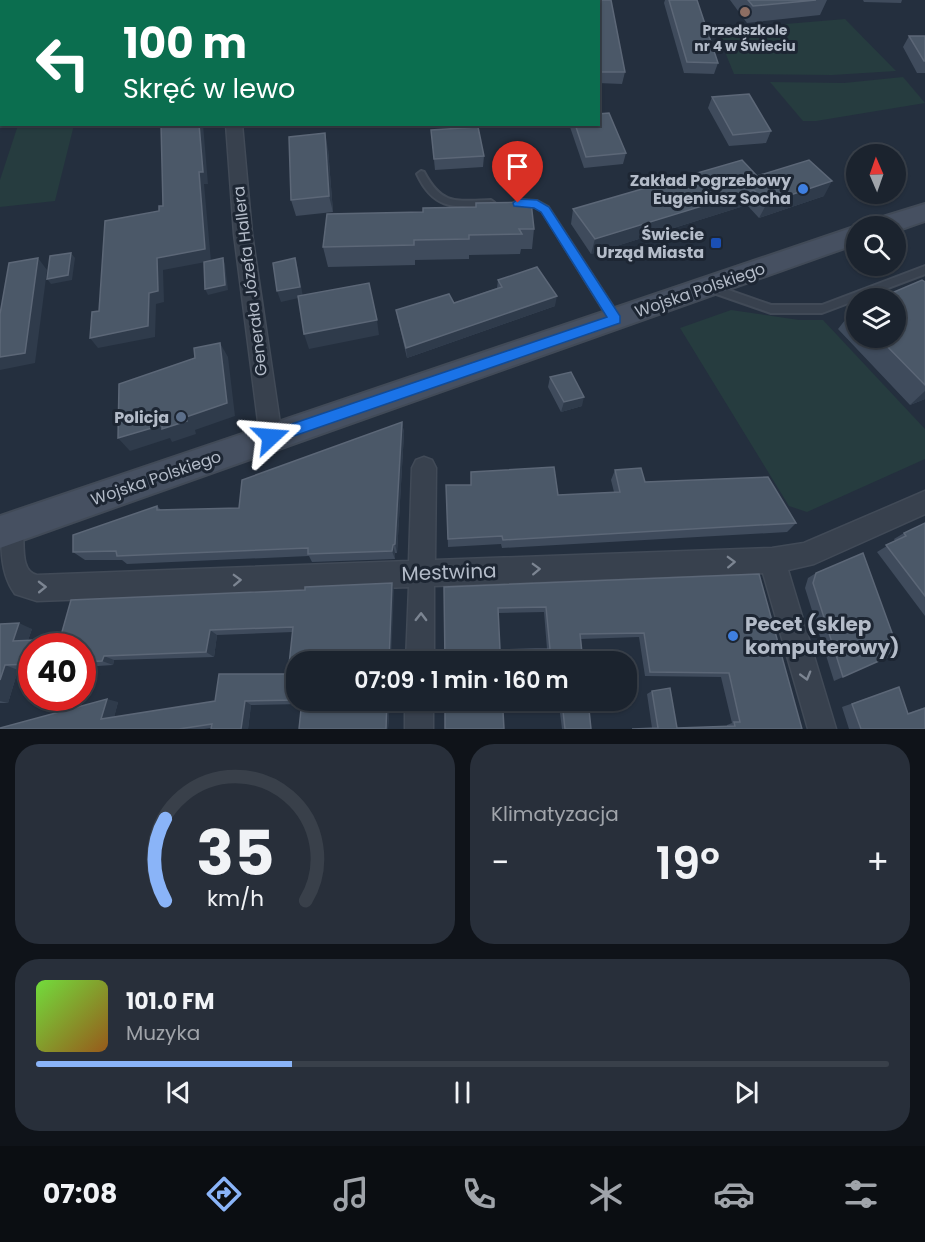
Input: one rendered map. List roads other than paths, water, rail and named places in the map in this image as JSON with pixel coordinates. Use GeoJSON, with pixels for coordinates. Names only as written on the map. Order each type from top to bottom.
{"type":"FeatureCollection","features":[{"type":"Feature","properties":{"kind":"street","name":"Generała Józefa Hallera"},"geometry":{"type":"LineString","coordinates":[[234,126],[243,234],[271,437]]}},
{"type":"Feature","properties":{"kind":"street"},"geometry":{"type":"LineString","coordinates":[[906,218],[925,212]]}},
{"type":"Feature","properties":{"kind":"street","name":"Wojska Polskiego"},"geometry":{"type":"LineString","coordinates":[[6,530],[846,239]]}},
{"type":"Feature","properties":{"kind":"street"},"geometry":{"type":"LineString","coordinates":[[420,651],[424,468]]}},
{"type":"Feature","properties":{"kind":"street","name":"Mestwina"},"geometry":{"type":"LineString","coordinates":[[6,530],[16,579],[30,587],[772,560],[805,555],[925,502]]}},
{"type":"Feature","properties":{"kind":"street"},"geometry":{"type":"LineString","coordinates":[[772,560],[822,729]]}},
{"type":"Feature","properties":{"kind":"street"},"geometry":{"type":"LineString","coordinates":[[419,711],[419,729]]}},
{"type":"Feature","properties":{"kind":"lane"},"geometry":{"type":"LineString","coordinates":[[421,174],[426,187],[433,196],[444,201],[497,203]]}},
{"type":"Feature","properties":{"kind":"lane"},"geometry":{"type":"LineString","coordinates":[[508,203],[537,204],[545,209],[615,319]]}},
{"type":"Feature","properties":{"kind":"lane"},"geometry":{"type":"LineString","coordinates":[[708,287],[771,309],[822,309],[925,270]]}},
{"type":"Feature","properties":{"kind":"place","name":"Przedszkole nr 4 w Świeciu"},"geometry":{"type":"Point","coordinates":[745,12]}},
{"type":"Feature","properties":{"kind":"place","name":"Zakład Pogrzebowy Eugeniusz Socha"},"geometry":{"type":"Point","coordinates":[803,189]}},
{"type":"Feature","properties":{"kind":"place","name":"Świecie Urząd Miasta"},"geometry":{"type":"Point","coordinates":[716,243]}},
{"type":"Feature","properties":{"kind":"place","name":"Policja"},"geometry":{"type":"Point","coordinates":[181,417]}},
{"type":"Feature","properties":{"kind":"place","name":"Pecet (sklep komputerowy)"},"geometry":{"type":"Point","coordinates":[733,636]}}]}
